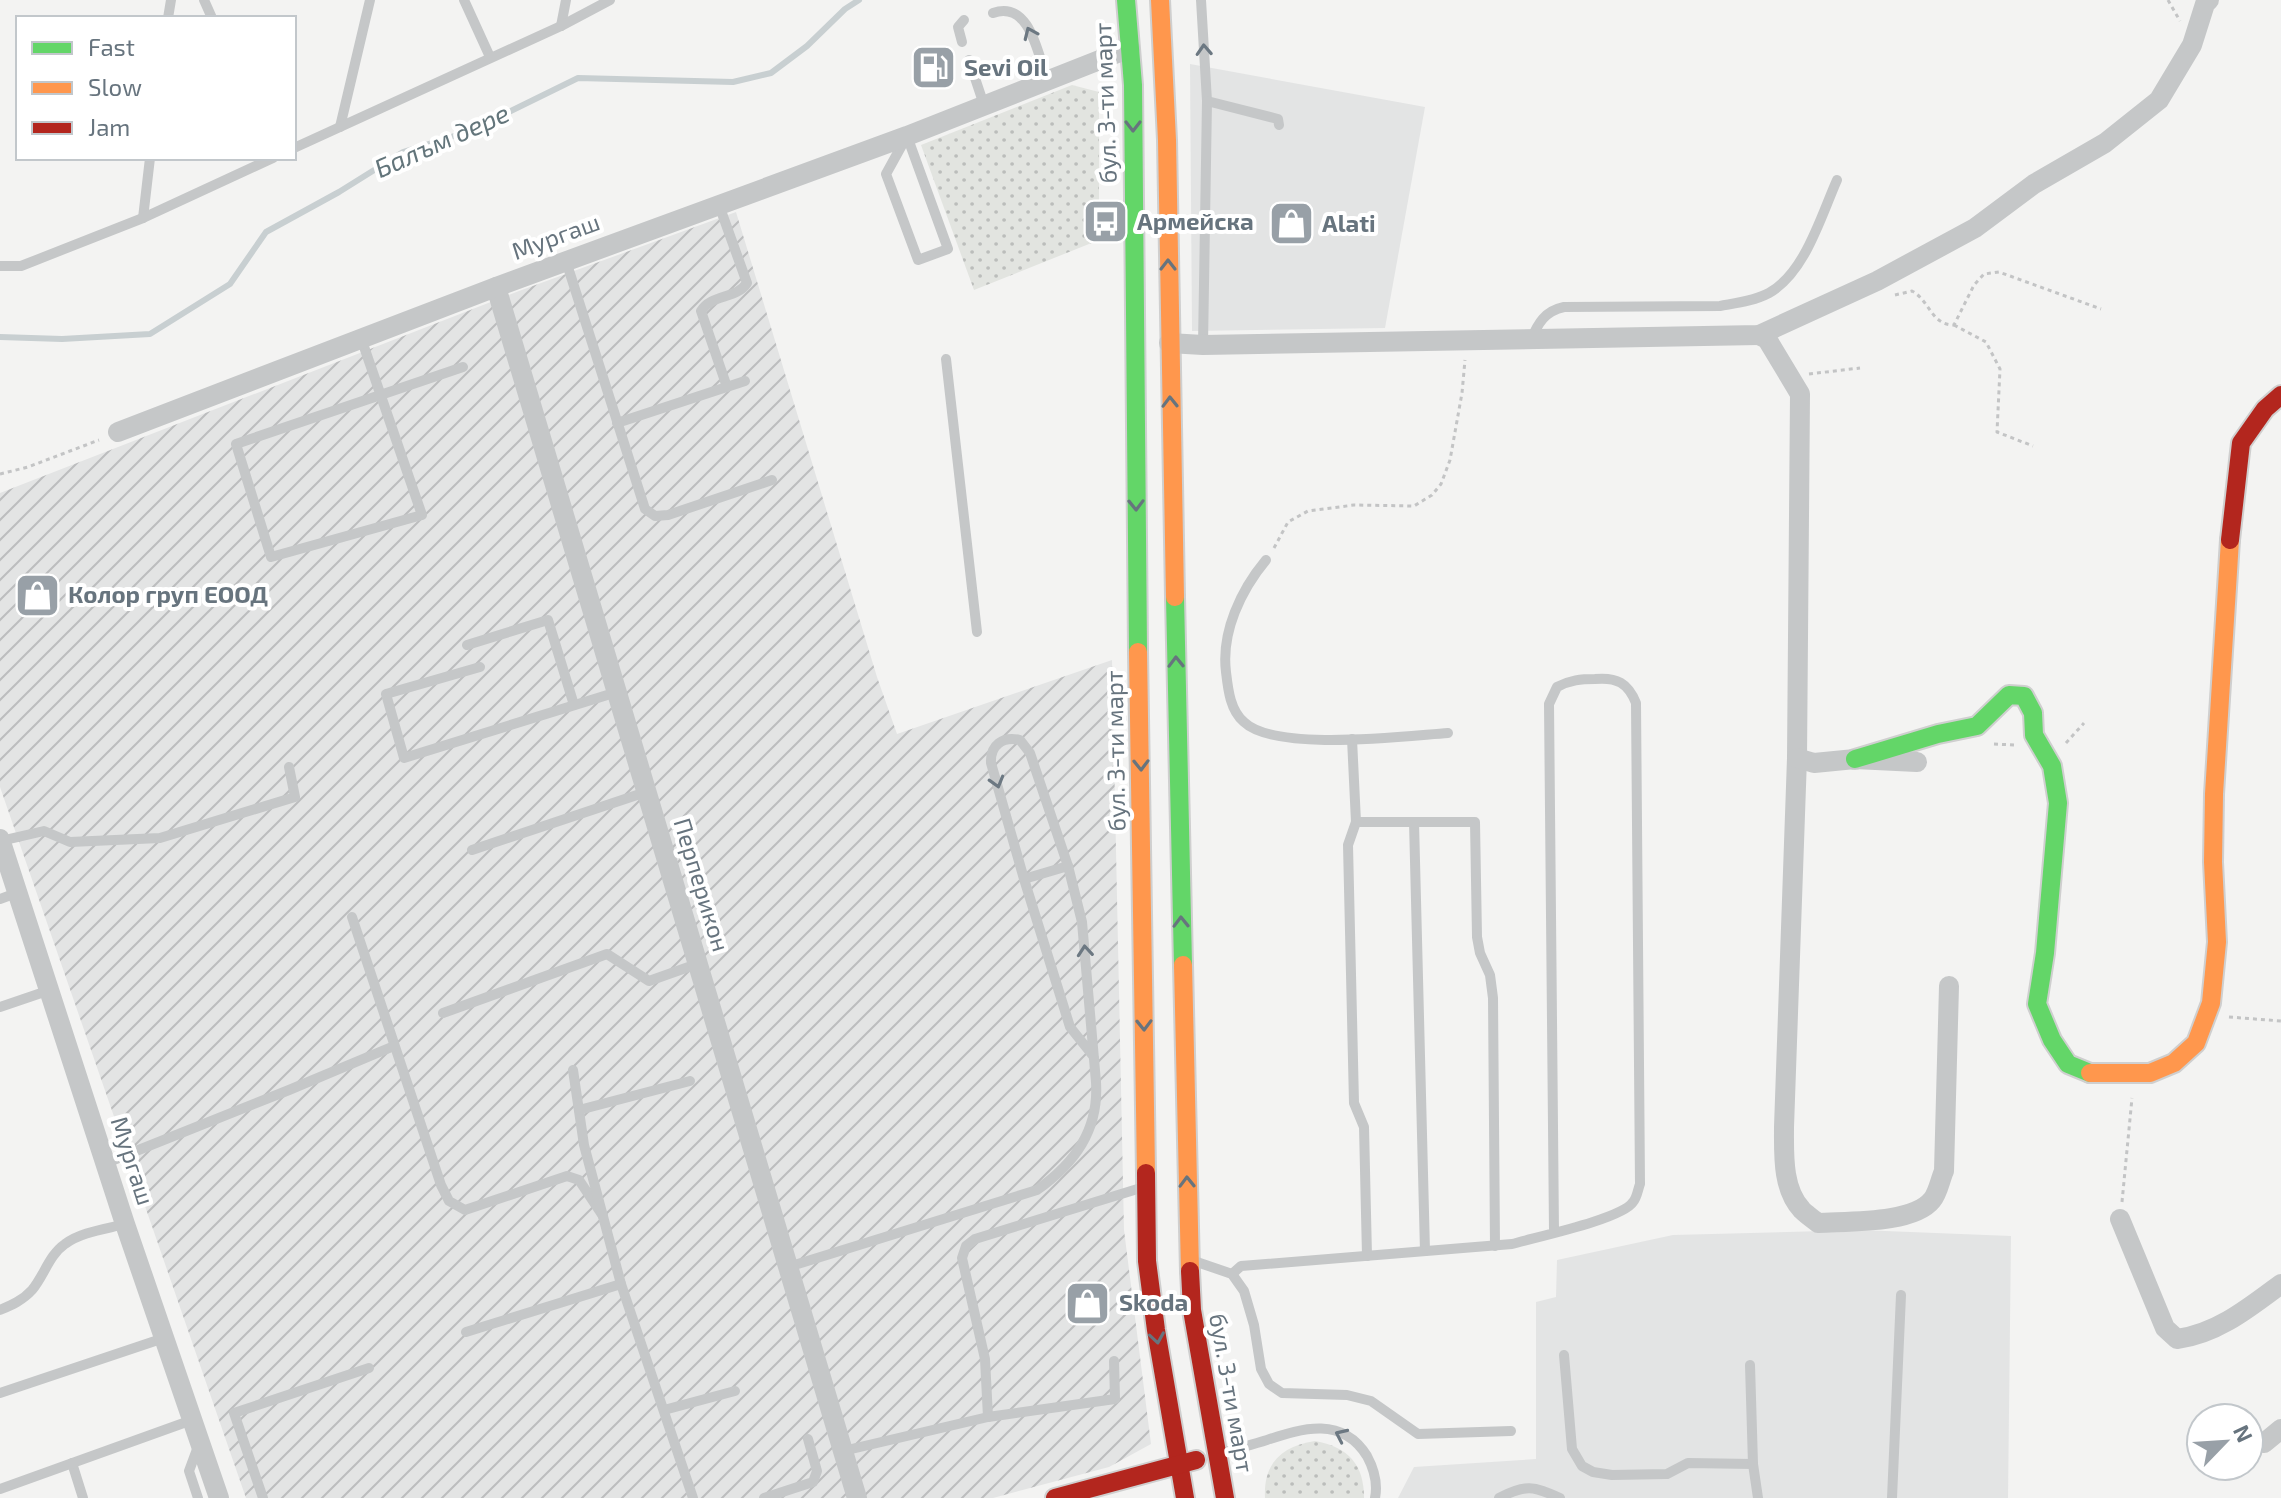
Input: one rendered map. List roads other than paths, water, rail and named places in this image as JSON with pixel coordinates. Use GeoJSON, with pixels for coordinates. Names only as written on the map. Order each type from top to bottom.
{"type":"FeatureCollection","features":[{"type":"Feature","properties":{"kind":"street","name":"бул. 3-ти март"},"geometry":{"type":"LineString","coordinates":[[1126,0],[1133,85],[1146,1186],[1168,1260],[1192,1310],[1216,1454],[1205,1495]]}},
{"type":"Feature","properties":{"kind":"street","name":"бул. 3-ти март"},"geometry":{"type":"LineString","coordinates":[[1160,0],[1167,140],[1169,343],[1168,1260],[1156,1330],[1179,1464],[1205,1495]]}},
{"type":"Feature","properties":{"kind":"street"},"geometry":{"type":"LineString","coordinates":[[1135,315],[1150,333],[1169,343],[1203,345],[1759,335],[1877,281],[1975,228],[2034,184],[2105,143],[2159,100],[2192,45],[2209,0]]}},
{"type":"Feature","properties":{"kind":"street"},"geometry":{"type":"LineString","coordinates":[[1130,48],[1163,39]]}},
{"type":"Feature","properties":{"kind":"street","name":"Мургаш"},"geometry":{"type":"LineString","coordinates":[[118,432],[496,287],[907,136],[1130,48]]}},
{"type":"Feature","properties":{"kind":"street","name":"Перперикон"},"geometry":{"type":"LineString","coordinates":[[496,287],[857,1498]]}},
{"type":"Feature","properties":{"kind":"street"},"geometry":{"type":"LineString","coordinates":[[1759,335],[1767,339],[1800,394],[1797,758],[1784,1127],[1790,1189],[1801,1209],[1818,1223],[1895,1217],[1922,1210],[1934,1199],[1944,1171],[1949,986]]}},
{"type":"Feature","properties":{"kind":"street"},"geometry":{"type":"LineString","coordinates":[[1855,759],[1938,734],[1977,726],[2009,695],[2024,696],[2033,713],[2034,735],[2052,766],[2058,803],[2045,953],[2037,1004],[2052,1040],[2068,1064],[2092,1074],[2134,1074],[2150,1073],[2174,1063],[2196,1043],[2211,1003],[2217,942],[2214,794],[2228,565],[2241,443],[2265,409],[2281,395]]}},
{"type":"Feature","properties":{"kind":"street"},"geometry":{"type":"LineString","coordinates":[[1797,758],[1814,763],[1855,759],[1917,762]]}},
{"type":"Feature","properties":{"kind":"street","name":"Мургаш"},"geometry":{"type":"LineString","coordinates":[[0,840],[9,895],[50,990],[125,1224],[219,1498]]}},
{"type":"Feature","properties":{"kind":"street"},"geometry":{"type":"LineString","coordinates":[[2120,1219],[2165,1328],[2177,1339],[2196,1337],[2243,1313],[2281,1284]]}},
{"type":"Feature","properties":{"kind":"street"},"geometry":{"type":"LineString","coordinates":[[2265,1442],[2281,1429]]}},
{"type":"Feature","properties":{"kind":"street"},"geometry":{"type":"LineString","coordinates":[[1055,1498],[1216,1454]]}},
{"type":"Feature","properties":{"kind":"lane"},"geometry":{"type":"LineString","coordinates":[[340,127],[370,0]]}},
{"type":"Feature","properties":{"kind":"lane"},"geometry":{"type":"LineString","coordinates":[[464,0],[490,57]]}},
{"type":"Feature","properties":{"kind":"lane"},"geometry":{"type":"LineString","coordinates":[[561,26],[566,0]]}},
{"type":"Feature","properties":{"kind":"lane"},"geometry":{"type":"LineString","coordinates":[[296,147],[561,26],[610,0]]}},
{"type":"Feature","properties":{"kind":"lane"},"geometry":{"type":"LineString","coordinates":[[1201,0],[1207,101],[1203,345]]}},
{"type":"Feature","properties":{"kind":"lane"},"geometry":{"type":"LineString","coordinates":[[993,13],[1003,9],[1017,13],[1029,26],[1047,80]]}},
{"type":"Feature","properties":{"kind":"lane"},"geometry":{"type":"LineString","coordinates":[[962,42],[958,27],[964,20]]}},
{"type":"Feature","properties":{"kind":"lane"},"geometry":{"type":"LineString","coordinates":[[969,60],[984,105]]}},
{"type":"Feature","properties":{"kind":"lane"},"geometry":{"type":"LineString","coordinates":[[1207,101],[1278,119],[1279,125]]}},
{"type":"Feature","properties":{"kind":"lane"},"geometry":{"type":"LineString","coordinates":[[907,136],[948,249],[918,260],[886,174],[907,136]]}},
{"type":"Feature","properties":{"kind":"lane"},"geometry":{"type":"LineString","coordinates":[[143,218],[150,160]]}},
{"type":"Feature","properties":{"kind":"lane"},"geometry":{"type":"LineString","coordinates":[[0,266],[21,266],[143,218],[269,160]]}},
{"type":"Feature","properties":{"kind":"lane"},"geometry":{"type":"LineString","coordinates":[[1531,340],[1545,315],[1564,307],[1720,306],[1768,294],[1785,282],[1802,259],[1837,180]]}},
{"type":"Feature","properties":{"kind":"lane"},"geometry":{"type":"LineString","coordinates":[[719,205],[747,283],[743,289],[706,303],[701,311],[727,387]]}},
{"type":"Feature","properties":{"kind":"lane"},"geometry":{"type":"LineString","coordinates":[[566,261],[642,504],[650,513],[655,516],[668,515],[772,480]]}},
{"type":"Feature","properties":{"kind":"lane"},"geometry":{"type":"LineString","coordinates":[[361,338],[382,394],[422,515],[271,557],[236,444],[382,394],[463,367]]}},
{"type":"Feature","properties":{"kind":"lane"},"geometry":{"type":"LineString","coordinates":[[946,359],[977,632]]}},
{"type":"Feature","properties":{"kind":"lane"},"geometry":{"type":"LineString","coordinates":[[617,423],[745,381]]}},
{"type":"Feature","properties":{"kind":"lane"},"geometry":{"type":"LineString","coordinates":[[1266,560],[1252,577],[1233,618],[1224,655],[1228,695],[1241,721],[1256,731],[1278,737],[1352,739],[1448,733]]}},
{"type":"Feature","properties":{"kind":"lane"},"geometry":{"type":"LineString","coordinates":[[467,645],[548,620],[574,705]]}},
{"type":"Feature","properties":{"kind":"lane"},"geometry":{"type":"LineString","coordinates":[[480,667],[386,694],[404,758],[617,692]]}},
{"type":"Feature","properties":{"kind":"lane"},"geometry":{"type":"LineString","coordinates":[[1232,1274],[1241,1266],[1512,1244],[1622,1213],[1634,1202],[1640,1184],[1636,703],[1624,683],[1612,678],[1571,680],[1557,687],[1549,704],[1554,1232]]}},
{"type":"Feature","properties":{"kind":"lane"},"geometry":{"type":"LineString","coordinates":[[788,1267],[1037,1190],[1055,1178],[1070,1162],[1094,1121],[1098,1104],[1094,1057],[1082,922],[1068,866],[1028,748],[1020,740],[1005,739],[993,750],[991,763],[1070,1027],[1094,1057]]}},
{"type":"Feature","properties":{"kind":"lane"},"geometry":{"type":"LineString","coordinates":[[1352,739],[1356,822],[1348,845],[1354,1103],[1364,1127],[1367,1256]]}},
{"type":"Feature","properties":{"kind":"lane"},"geometry":{"type":"LineString","coordinates":[[0,840],[44,831],[70,842],[160,838],[295,797],[289,767]]}},
{"type":"Feature","properties":{"kind":"lane"},"geometry":{"type":"LineString","coordinates":[[472,850],[646,792]]}},
{"type":"Feature","properties":{"kind":"lane"},"geometry":{"type":"LineString","coordinates":[[1356,822],[1475,822],[1477,937],[1490,975],[1493,998],[1495,1246]]}},
{"type":"Feature","properties":{"kind":"lane"},"geometry":{"type":"LineString","coordinates":[[1414,822],[1425,1251]]}},
{"type":"Feature","properties":{"kind":"lane"},"geometry":{"type":"LineString","coordinates":[[1024,879],[1068,866]]}},
{"type":"Feature","properties":{"kind":"lane"},"geometry":{"type":"LineString","coordinates":[[352,917],[449,1201],[465,1210],[567,1176],[579,1180],[603,1216]]}},
{"type":"Feature","properties":{"kind":"lane"},"geometry":{"type":"LineString","coordinates":[[443,1013],[607,954],[649,981],[697,964]]}},
{"type":"Feature","properties":{"kind":"lane"},"geometry":{"type":"LineString","coordinates":[[0,1007],[50,990]]}},
{"type":"Feature","properties":{"kind":"lane"},"geometry":{"type":"LineString","coordinates":[[106,1163],[394,1046]]}},
{"type":"Feature","properties":{"kind":"lane"},"geometry":{"type":"LineString","coordinates":[[573,1070],[584,1145],[621,1284],[693,1498]]}},
{"type":"Feature","properties":{"kind":"lane"},"geometry":{"type":"LineString","coordinates":[[579,1110],[690,1081]]}},
{"type":"Feature","properties":{"kind":"lane"},"geometry":{"type":"LineString","coordinates":[[988,1417],[985,1359],[962,1258],[966,1246],[975,1239],[1146,1186]]}},
{"type":"Feature","properties":{"kind":"lane"},"geometry":{"type":"LineString","coordinates":[[0,1310],[16,1304],[32,1290],[63,1244],[125,1224]]}},
{"type":"Feature","properties":{"kind":"lane"},"geometry":{"type":"LineString","coordinates":[[1168,1260],[1232,1274],[1244,1291],[1254,1325],[1261,1369],[1269,1384],[1282,1393],[1347,1395],[1371,1401],[1418,1434],[1511,1431]]}},
{"type":"Feature","properties":{"kind":"lane"},"geometry":{"type":"LineString","coordinates":[[466,1332],[621,1284]]}},
{"type":"Feature","properties":{"kind":"lane"},"geometry":{"type":"LineString","coordinates":[[1892,1498],[1901,1295]]}},
{"type":"Feature","properties":{"kind":"lane"},"geometry":{"type":"LineString","coordinates":[[0,1393],[164,1338]]}},
{"type":"Feature","properties":{"kind":"lane"},"geometry":{"type":"LineString","coordinates":[[1564,1355],[1572,1449],[1582,1466],[1593,1472],[1612,1475],[1667,1474],[1688,1463],[1753,1464]]}},
{"type":"Feature","properties":{"kind":"lane"},"geometry":{"type":"LineString","coordinates":[[843,1451],[988,1417],[1115,1399],[1114,1361]]}},
{"type":"Feature","properties":{"kind":"lane"},"geometry":{"type":"LineString","coordinates":[[1750,1365],[1753,1464],[1758,1498]]}},
{"type":"Feature","properties":{"kind":"lane"},"geometry":{"type":"LineString","coordinates":[[263,1498],[234,1413],[369,1368]]}},
{"type":"Feature","properties":{"kind":"lane"},"geometry":{"type":"LineString","coordinates":[[664,1410],[735,1391]]}},
{"type":"Feature","properties":{"kind":"lane"},"geometry":{"type":"LineString","coordinates":[[0,1489],[192,1420]]}},
{"type":"Feature","properties":{"kind":"lane"},"geometry":{"type":"LineString","coordinates":[[1216,1454],[1307,1428],[1340,1432],[1354,1441],[1372,1465],[1376,1478],[1375,1498]]}},
{"type":"Feature","properties":{"kind":"lane"},"geometry":{"type":"LineString","coordinates":[[764,1498],[813,1482],[817,1471],[808,1439]]}},
{"type":"Feature","properties":{"kind":"lane"},"geometry":{"type":"LineString","coordinates":[[198,1498],[189,1471],[199,1442]]}},
{"type":"Feature","properties":{"kind":"lane"},"geometry":{"type":"LineString","coordinates":[[72,1463],[83,1498]]}},
{"type":"Feature","properties":{"kind":"lane"},"geometry":{"type":"LineString","coordinates":[[1499,1498],[1517,1488],[1531,1487],[1560,1498]]}},
{"type":"Feature","properties":{"kind":"waterway","name":"Балъм дере"},"geometry":{"type":"LineString","coordinates":[[0,337],[62,339],[150,334],[230,284],[266,232],[403,152],[470,131],[578,78],[733,82],[771,73],[859,0]]}},
{"type":"Feature","properties":{"kind":"place","name":"Sevi Oil"},"geometry":{"type":"Point","coordinates":[933,68]}},
{"type":"Feature","properties":{"kind":"place","name":"Армейска"},"geometry":{"type":"Point","coordinates":[1106,222]}},
{"type":"Feature","properties":{"kind":"place","name":"Alati"},"geometry":{"type":"Point","coordinates":[1291,224]}},
{"type":"Feature","properties":{"kind":"place","name":"Колор груп ЕООД"},"geometry":{"type":"Point","coordinates":[37,595]}},
{"type":"Feature","properties":{"kind":"place","name":"Skoda"},"geometry":{"type":"Point","coordinates":[1088,1303]}}]}
